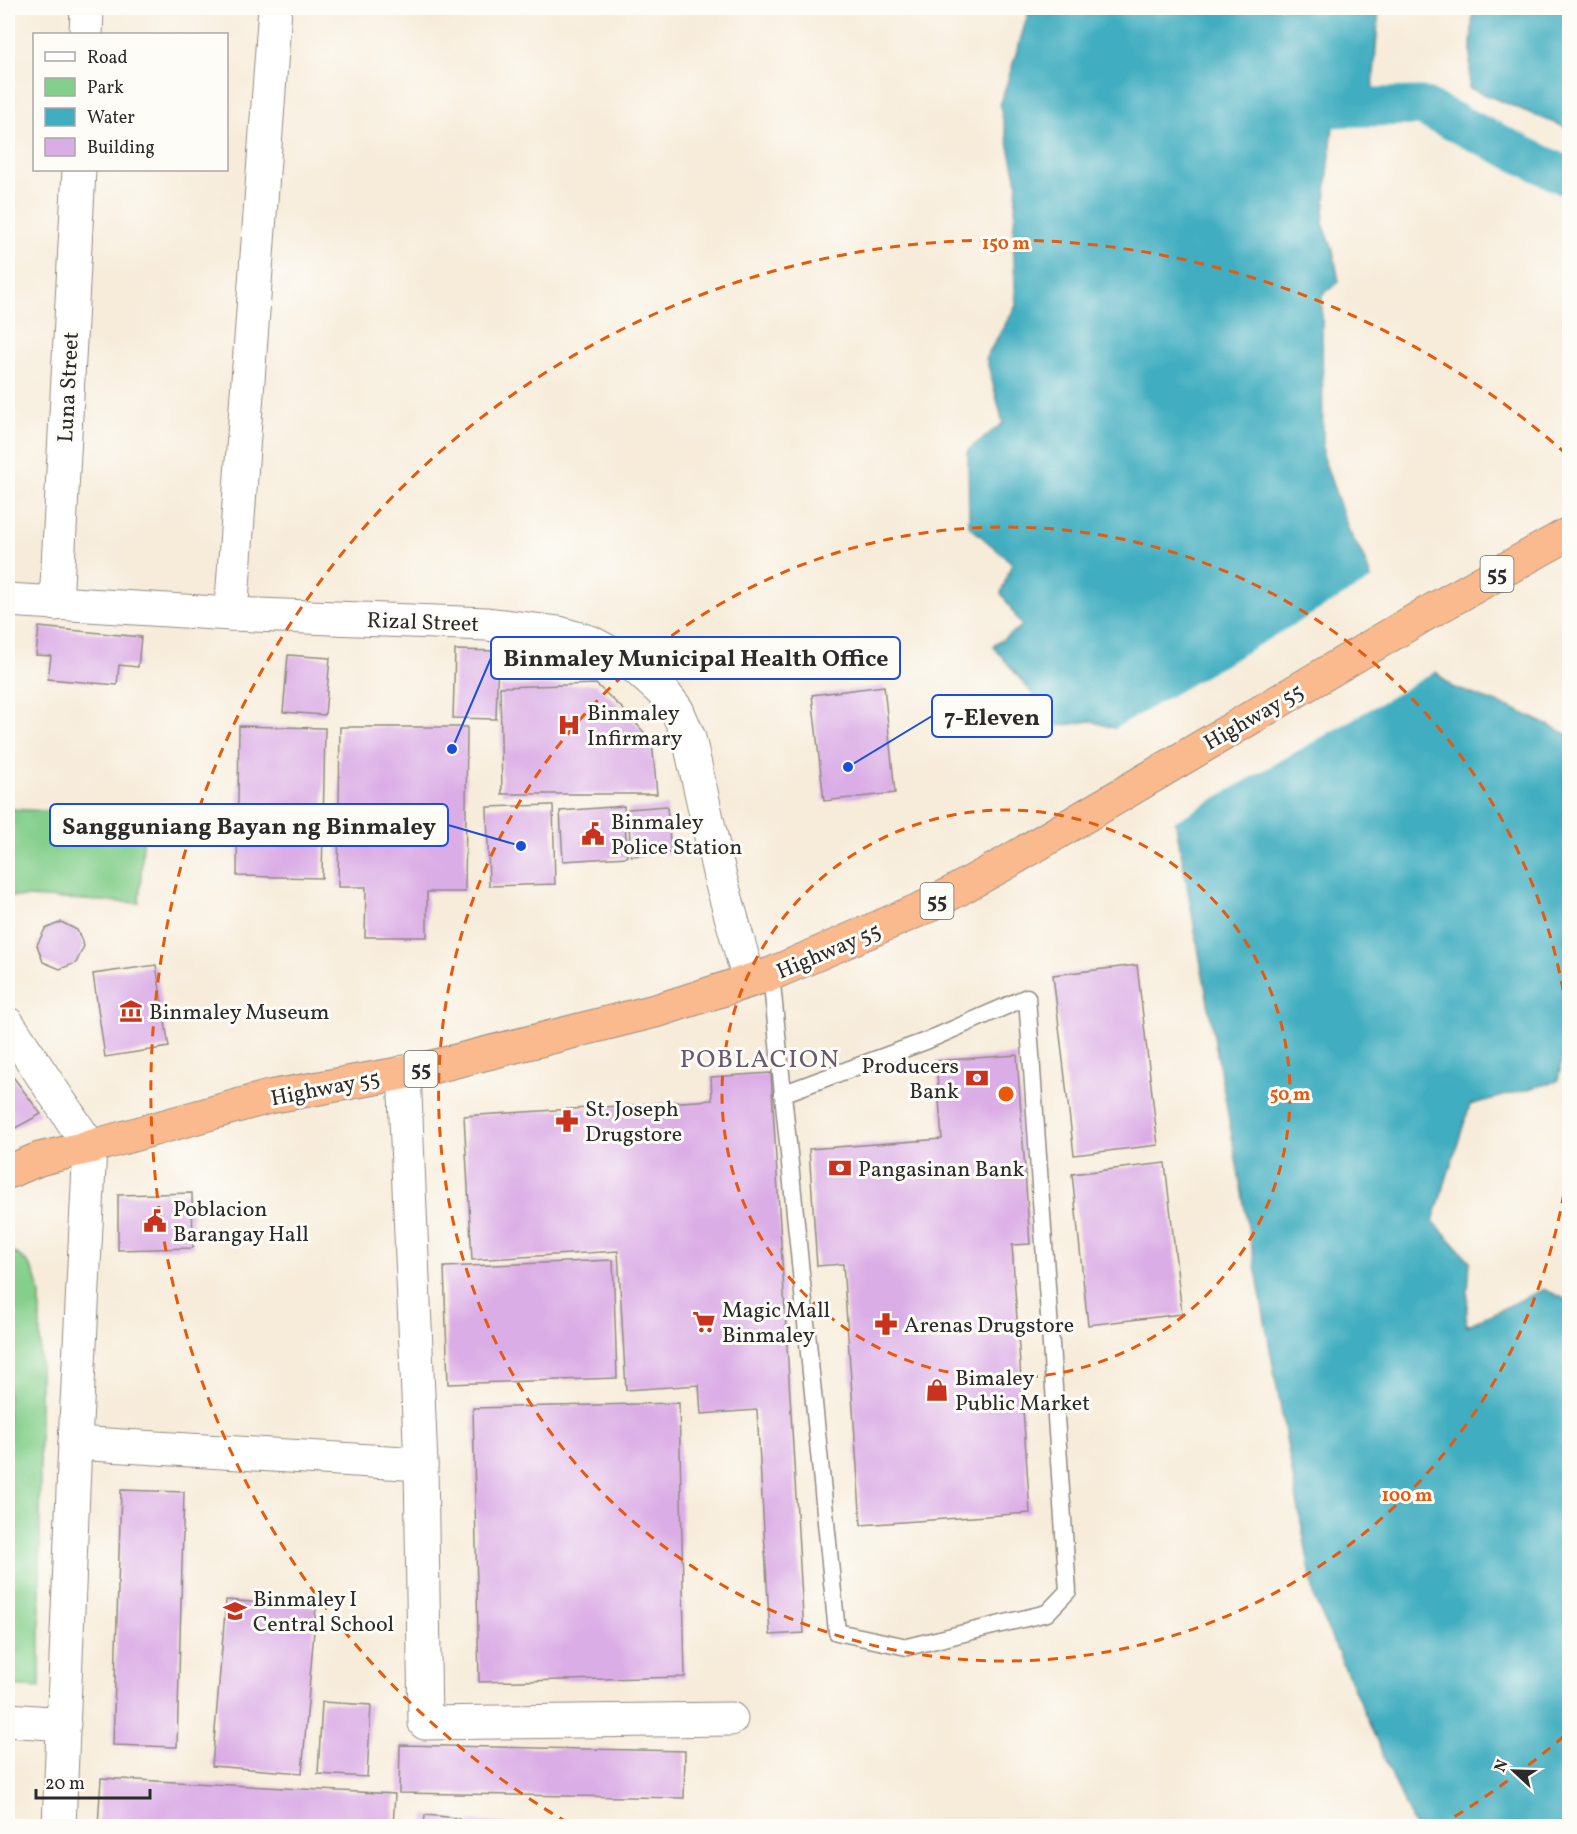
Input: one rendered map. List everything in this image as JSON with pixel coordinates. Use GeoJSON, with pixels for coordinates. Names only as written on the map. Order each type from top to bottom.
{"type":"FeatureCollection","features":[{"type":"Feature","properties":{"kind":"highway","name":"Highway 55"},"geometry":{"type":"LineString","coordinates":[[8,1172],[39,1159],[269,1097],[420,1070],[658,1010],[760,977],[928,906],[1006,863],[1112,798],[1424,615],[1569,533]]}},
{"type":"Feature","properties":{"kind":"street"},"geometry":{"type":"LineString","coordinates":[[86,33],[87,8]]}},
{"type":"Feature","properties":{"kind":"street"},"geometry":{"type":"LineString","coordinates":[[231,614],[275,8]]}},
{"type":"Feature","properties":{"kind":"street","name":"Luna Street"},"geometry":{"type":"LineString","coordinates":[[56,604],[79,171]]}},
{"type":"Feature","properties":{"kind":"street","name":"Rizal Street"},"geometry":{"type":"LineString","coordinates":[[8,600],[231,614],[487,624],[559,633],[590,642],[633,665],[664,693],[677,710],[689,738],[720,877],[760,977]]}},
{"type":"Feature","properties":{"kind":"street"},"geometry":{"type":"LineString","coordinates":[[8,1024],[90,1147],[59,1827]]}},
{"type":"Feature","properties":{"kind":"street"},"geometry":{"type":"LineString","coordinates":[[404,1072],[421,1464],[426,1723],[731,1719]]}},
{"type":"Feature","properties":{"kind":"street"},"geometry":{"type":"LineString","coordinates":[[75,1443],[421,1464]]}},
{"type":"Feature","properties":{"kind":"street"},"geometry":{"type":"LineString","coordinates":[[8,1720],[64,1724]]}},
{"type":"Feature","properties":{"kind":"lane"},"geometry":{"type":"LineString","coordinates":[[760,977],[782,1094],[837,1632],[907,1647],[1047,1613],[1068,1591],[1027,997],[926,1041],[782,1094]]}},
{"type":"Feature","properties":{"kind":"green space"},"geometry":{"type":"Polygon","coordinates":[[[8,809],[145,816],[139,903],[8,896],[8,809]]]}},
{"type":"Feature","properties":{"kind":"green space"},"geometry":{"type":"Polygon","coordinates":[[[8,1250],[21,1257],[31,1267],[40,1295],[40,1688],[8,1686],[8,1250]]]}},
{"type":"Feature","properties":{"kind":"water"},"geometry":{"type":"Polygon","coordinates":[[[1030,8],[1379,8],[1372,102],[1364,125],[1333,125],[1323,223],[1333,250],[1339,282],[1322,295],[1323,457],[1349,531],[1363,556],[1378,597],[1421,658],[1452,687],[1514,709],[1569,735],[1570,1017],[1558,1081],[1470,1105],[1433,1221],[1470,1261],[1466,1326],[1544,1289],[1569,1301],[1569,1826],[1414,1826],[1315,1600],[1168,780],[1123,731],[1091,721],[1059,726],[993,646],[1022,626],[1001,593],[1012,563],[969,526],[968,450],[1003,423],[986,357],[1016,306],[1013,238],[1017,182],[1000,106],[1030,8]]]}},
{"type":"Feature","properties":{"kind":"water"},"geometry":{"type":"Polygon","coordinates":[[[1473,8],[1569,8],[1569,129],[1469,88],[1473,8]]]}},
{"type":"Feature","properties":{"kind":"pier"},"geometry":{"type":"Polygon","coordinates":[[[1374,578],[1381,595],[1423,656],[1438,670],[1172,823],[1165,782],[1121,734],[1111,731],[1374,578]]]}},
{"type":"Feature","properties":{"kind":"building"},"geometry":{"type":"Polygon","coordinates":[[[39,627],[141,637],[138,667],[119,665],[117,685],[48,679],[51,656],[36,655],[39,627]]]}},
{"type":"Feature","properties":{"kind":"building"},"geometry":{"type":"Polygon","coordinates":[[[455,650],[498,651],[496,719],[453,718],[455,650]]]}},
{"type":"Feature","properties":{"kind":"building"},"geometry":{"type":"Polygon","coordinates":[[[288,655],[330,658],[325,715],[283,712],[288,655]]]}},
{"type":"Feature","properties":{"kind":"building","name":"Binmaley Infirmary"},"geometry":{"type":"Polygon","coordinates":[[[596,684],[652,741],[657,794],[502,794],[500,687],[596,684]]]}},
{"type":"Feature","properties":{"kind":"building"},"geometry":{"type":"Polygon","coordinates":[[[884,686],[895,793],[824,801],[812,695],[884,686]]]}},
{"type":"Feature","properties":{"kind":"building"},"geometry":{"type":"Polygon","coordinates":[[[239,726],[325,728],[322,878],[237,876],[239,726]]]}},
{"type":"Feature","properties":{"kind":"building"},"geometry":{"type":"Polygon","coordinates":[[[340,727],[467,727],[465,892],[427,892],[427,937],[365,937],[366,887],[338,887],[340,727]]]}},
{"type":"Feature","properties":{"kind":"building"},"geometry":{"type":"Polygon","coordinates":[[[553,805],[555,884],[489,886],[487,807],[553,805]]]}},
{"type":"Feature","properties":{"kind":"building","name":"Binmaley Police Station"},"geometry":{"type":"Polygon","coordinates":[[[624,806],[627,857],[563,861],[560,811],[624,806]]]}},
{"type":"Feature","properties":{"kind":"building"},"geometry":{"type":"Polygon","coordinates":[[[667,806],[671,853],[631,856],[628,809],[667,806]]]}},
{"type":"Feature","properties":{"kind":"building"},"geometry":{"type":"Polygon","coordinates":[[[61,922],[77,930],[84,946],[76,963],[60,969],[43,962],[37,945],[45,929],[61,922]]]}},
{"type":"Feature","properties":{"kind":"building","name":"Binmaley Museum"},"geometry":{"type":"Polygon","coordinates":[[[156,965],[169,1047],[105,1057],[93,974],[156,965]]]}},
{"type":"Feature","properties":{"kind":"building"},"geometry":{"type":"Polygon","coordinates":[[[1137,965],[1158,1145],[1074,1155],[1053,975],[1137,965]]]}},
{"type":"Feature","properties":{"kind":"building","name":"Bimaley Public Market"},"geometry":{"type":"Polygon","coordinates":[[[1017,1055],[1030,1244],[1012,1245],[1030,1513],[861,1525],[843,1264],[817,1266],[809,1149],[942,1139],[936,1061],[1017,1055]]]}},
{"type":"Feature","properties":{"kind":"building"},"geometry":{"type":"Polygon","coordinates":[[[8,1070],[41,1114],[8,1132],[8,1070]]]}},
{"type":"Feature","properties":{"kind":"building","name":"Magic Mall Binmaley"},"geometry":{"type":"Polygon","coordinates":[[[771,1073],[804,1633],[770,1635],[757,1410],[701,1414],[699,1385],[626,1390],[618,1251],[472,1260],[464,1116],[712,1100],[711,1077],[771,1073]]]}},
{"type":"Feature","properties":{"kind":"building"},"geometry":{"type":"Polygon","coordinates":[[[1165,1163],[1182,1314],[1088,1325],[1072,1174],[1165,1163]]]}},
{"type":"Feature","properties":{"kind":"building","name":"Poblacion Barangay Hall"},"geometry":{"type":"Polygon","coordinates":[[[192,1193],[193,1248],[118,1250],[118,1195],[192,1193]]]}},
{"type":"Feature","properties":{"kind":"building"},"geometry":{"type":"Polygon","coordinates":[[[613,1260],[617,1378],[448,1384],[444,1267],[613,1260]]]}},
{"type":"Feature","properties":{"kind":"building"},"geometry":{"type":"Polygon","coordinates":[[[679,1403],[685,1677],[479,1682],[473,1408],[679,1403]]]}},
{"type":"Feature","properties":{"kind":"building"},"geometry":{"type":"Polygon","coordinates":[[[121,1490],[184,1492],[177,1747],[113,1745],[121,1490]]]}},
{"type":"Feature","properties":{"kind":"building"},"geometry":{"type":"Polygon","coordinates":[[[226,1600],[316,1607],[302,1773],[212,1766],[226,1600]]]}},
{"type":"Feature","properties":{"kind":"building"},"geometry":{"type":"Polygon","coordinates":[[[322,1702],[371,1705],[367,1777],[318,1774],[322,1702]]]}},
{"type":"Feature","properties":{"kind":"building"},"geometry":{"type":"Polygon","coordinates":[[[400,1745],[685,1751],[684,1798],[399,1793],[400,1745]]]}},
{"type":"Feature","properties":{"kind":"building"},"geometry":{"type":"Polygon","coordinates":[[[101,1778],[395,1794],[393,1826],[98,1826],[101,1778]]]}},
{"type":"Feature","properties":{"kind":"building"},"geometry":{"type":"Polygon","coordinates":[[[425,1815],[459,1818],[459,1826],[424,1826],[425,1815]]]}},
{"type":"Feature","properties":{"kind":"building"},"geometry":{"type":"Polygon","coordinates":[[[566,1820],[659,1822],[659,1826],[565,1826],[566,1820]]]}},
{"type":"Feature","properties":{"kind":"building"},"geometry":{"type":"Polygon","coordinates":[[[470,1821],[517,1825],[469,1826],[470,1821]]]}},
{"type":"Feature","properties":{"kind":"waterway"},"geometry":{"type":"LineString","coordinates":[[1317,108],[1421,106],[1570,178]]}},
{"type":"Feature","properties":{"kind":"place","name":"Binmaley Infirmary"},"geometry":{"type":"Point","coordinates":[569,725]}},
{"type":"Feature","properties":{"kind":"place","name":"Binmaley Municipal Health Office"},"geometry":{"type":"Point","coordinates":[452,749]}},
{"type":"Feature","properties":{"kind":"place","name":"7-Eleven"},"geometry":{"type":"Point","coordinates":[848,767]}},
{"type":"Feature","properties":{"kind":"place","name":"Binmaley Police Station"},"geometry":{"type":"Point","coordinates":[593,834]}},
{"type":"Feature","properties":{"kind":"place","name":"Sangguniang Bayan ng Binmaley"},"geometry":{"type":"Point","coordinates":[521,846]}},
{"type":"Feature","properties":{"kind":"place","name":"Binmaley Museum"},"geometry":{"type":"Point","coordinates":[131,1011]}},
{"type":"Feature","properties":{"kind":"place","name":"Producers Bank"},"geometry":{"type":"Point","coordinates":[977,1078]}},
{"type":"Feature","properties":{"kind":"place","name":"St. Joseph Drugstore"},"geometry":{"type":"Point","coordinates":[567,1121]}},
{"type":"Feature","properties":{"kind":"place","name":"Pangasinan Bank"},"geometry":{"type":"Point","coordinates":[840,1168]}},
{"type":"Feature","properties":{"kind":"place","name":"Poblacion Barangay Hall"},"geometry":{"type":"Point","coordinates":[155,1221]}},
{"type":"Feature","properties":{"kind":"place","name":"Magic Mall Binmaley"},"geometry":{"type":"Point","coordinates":[704,1322]}},
{"type":"Feature","properties":{"kind":"place","name":"Arenas Drugstore"},"geometry":{"type":"Point","coordinates":[886,1324]}},
{"type":"Feature","properties":{"kind":"place","name":"Bimaley Public Market"},"geometry":{"type":"Point","coordinates":[937,1390]}},
{"type":"Feature","properties":{"kind":"place","name":"Binmaley I Central School"},"geometry":{"type":"Point","coordinates":[235,1611]}},
{"type":"Feature","properties":{"kind":"district","name":"POBLACION"},"geometry":{"type":"Point","coordinates":[760,1058]}}]}
